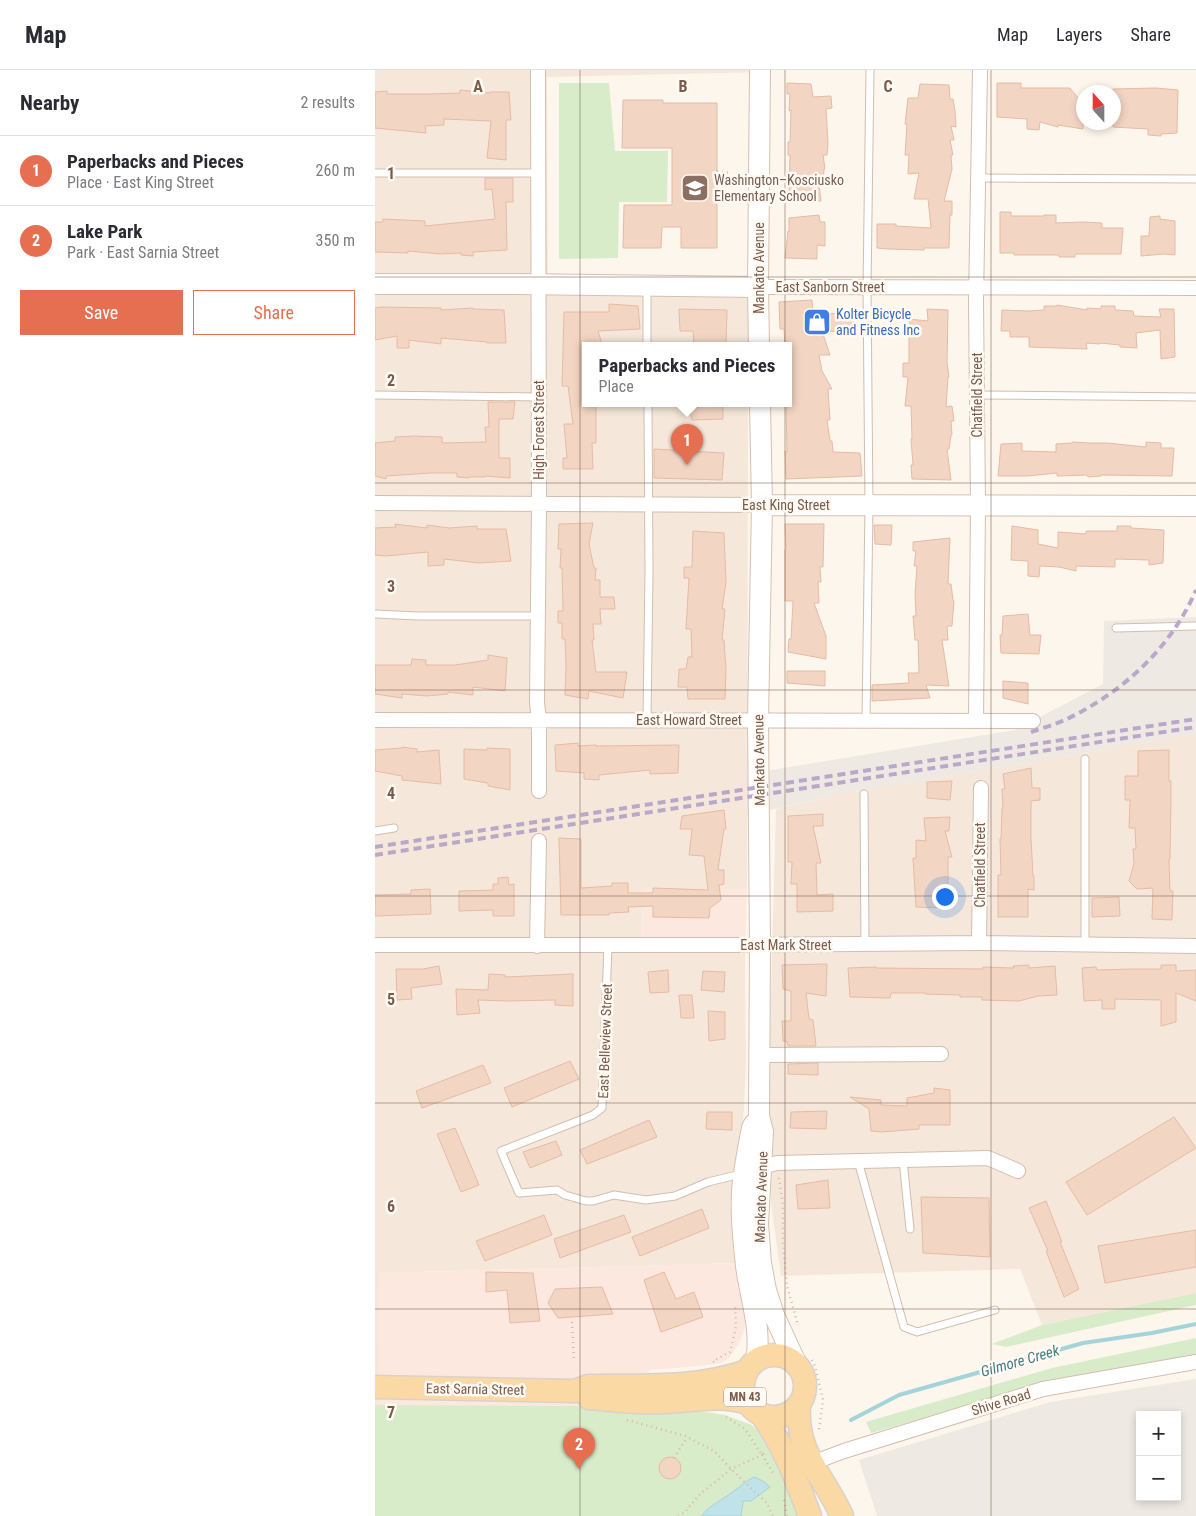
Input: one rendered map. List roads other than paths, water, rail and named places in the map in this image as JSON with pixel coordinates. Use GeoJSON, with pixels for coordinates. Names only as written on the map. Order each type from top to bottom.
{"type":"FeatureCollection","features":[{"type":"Feature","properties":{"kind":"main road","name":"Mankato Avenue"},"geometry":{"type":"LineString","coordinates":[[759,342],[760,70]]}},
{"type":"Feature","properties":{"kind":"main road","name":"East Sanborn Street"},"geometry":{"type":"LineString","coordinates":[[375,284],[758,287]]}},
{"type":"Feature","properties":{"kind":"main road","name":"Mankato Avenue"},"geometry":{"type":"LineString","coordinates":[[760,407],[762,505],[758,720],[759,1116],[752,1128],[752,1170],[761,1263],[766,1290],[774,1316],[804,1361],[806,1382],[799,1406],[801,1438],[804,1449],[842,1516]]}},
{"type":"Feature","properties":{"kind":"main road","name":"East King Street"},"geometry":{"type":"LineString","coordinates":[[762,505],[1196,506]]}},
{"type":"Feature","properties":{"kind":"main road","name":"Mankato Avenue"},"geometry":{"type":"LineString","coordinates":[[752,1170],[743,1201],[743,1233],[759,1348],[752,1366],[744,1379],[744,1395],[778,1439],[789,1461],[809,1516]]}},
{"type":"Feature","properties":{"kind":"main road","name":"MN 43"},"geometry":{"type":"LineString","coordinates":[[752,1366],[765,1356],[777,1355],[804,1361]]}},
{"type":"Feature","properties":{"kind":"main road","name":"East Sarnia Street"},"geometry":{"type":"LineString","coordinates":[[375,1387],[575,1391],[588,1386],[686,1384],[714,1380],[752,1366]]}},
{"type":"Feature","properties":{"kind":"main road","name":"East Sarnia Street"},"geometry":{"type":"LineString","coordinates":[[575,1391],[588,1398],[635,1402],[661,1403],[721,1398],[733,1399],[755,1409]]}},
{"type":"Feature","properties":{"kind":"main road","name":"MN 43"},"geometry":{"type":"LineString","coordinates":[[755,1409],[771,1417],[781,1416],[799,1406]]}},
{"type":"Feature","properties":{"kind":"street","name":"High Forest Street"},"geometry":{"type":"LineString","coordinates":[[538,70],[539,616],[537,703],[539,720],[539,791]]}},
{"type":"Feature","properties":{"kind":"street","name":"Chatfield Street"},"geometry":{"type":"LineString","coordinates":[[976,721],[978,505],[977,288],[980,70]]}},
{"type":"Feature","properties":{"kind":"street","name":"East Sanborn Street"},"geometry":{"type":"LineString","coordinates":[[758,287],[1196,288]]}},
{"type":"Feature","properties":{"kind":"street","name":"East King Street"},"geometry":{"type":"LineString","coordinates":[[375,503],[762,505]]}},
{"type":"Feature","properties":{"kind":"street","name":"East Howard Street"},"geometry":{"type":"LineString","coordinates":[[375,720],[1033,721]]}},
{"type":"Feature","properties":{"kind":"street","name":"Chatfield Street"},"geometry":{"type":"LineString","coordinates":[[979,943],[981,788]]}},
{"type":"Feature","properties":{"kind":"street"},"geometry":{"type":"LineString","coordinates":[[537,946],[539,841]]}},
{"type":"Feature","properties":{"kind":"street","name":"East Mark Street"},"geometry":{"type":"LineString","coordinates":[[375,945],[608,946],[979,943],[1196,946]]}},
{"type":"Feature","properties":{"kind":"street"},"geometry":{"type":"LineString","coordinates":[[759,1055],[941,1054]]}},
{"type":"Feature","properties":{"kind":"street","name":"East Belleview Street"},"geometry":{"type":"LineString","coordinates":[[752,1170],[777,1163],[988,1158],[1018,1171]]}},
{"type":"Feature","properties":{"kind":"street","name":"Shive Road"},"geometry":{"type":"LineString","coordinates":[[812,1463],[843,1451],[1043,1389],[1196,1362]]}},
{"type":"Feature","properties":{"kind":"lane"},"geometry":{"type":"LineString","coordinates":[[866,720],[869,505],[867,288],[870,70]]}},
{"type":"Feature","properties":{"kind":"lane"},"geometry":{"type":"LineString","coordinates":[[375,173],[539,173]]}},
{"type":"Feature","properties":{"kind":"lane"},"geometry":{"type":"LineString","coordinates":[[979,178],[1196,179]]}},
{"type":"Feature","properties":{"kind":"lane"},"geometry":{"type":"LineString","coordinates":[[647,286],[647,342]]}},
{"type":"Feature","properties":{"kind":"lane"},"geometry":{"type":"LineString","coordinates":[[375,395],[539,397]]}},
{"type":"Feature","properties":{"kind":"lane"},"geometry":{"type":"LineString","coordinates":[[978,395],[1196,397]]}},
{"type":"Feature","properties":{"kind":"lane"},"geometry":{"type":"LineString","coordinates":[[647,720],[648,407]]}},
{"type":"Feature","properties":{"kind":"lane"},"geometry":{"type":"LineString","coordinates":[[375,614],[539,616]]}},
{"type":"Feature","properties":{"kind":"lane"},"geometry":{"type":"LineString","coordinates":[[1115,628],[1196,626]]}},
{"type":"Feature","properties":{"kind":"lane"},"geometry":{"type":"LineString","coordinates":[[1085,759],[1085,944]]}},
{"type":"Feature","properties":{"kind":"lane"},"geometry":{"type":"LineString","coordinates":[[864,794],[865,944]]}},
{"type":"Feature","properties":{"kind":"lane"},"geometry":{"type":"LineString","coordinates":[[375,831],[393,828]]}},
{"type":"Feature","properties":{"kind":"lane","name":"East Belleview Street"},"geometry":{"type":"LineString","coordinates":[[608,946],[603,1108],[593,1115],[501,1150],[519,1194],[557,1190],[565,1195],[586,1201],[614,1195],[646,1200],[675,1196],[708,1182],[752,1170]]}},
{"type":"Feature","properties":{"kind":"lane"},"geometry":{"type":"LineString","coordinates":[[903,1160],[910,1229]]}},
{"type":"Feature","properties":{"kind":"lane"},"geometry":{"type":"LineString","coordinates":[[858,1161],[904,1327],[917,1332],[995,1310]]}},
{"type":"Feature","properties":{"kind":"water"},"geometry":{"type":"Polygon","coordinates":[[[754,1477],[770,1487],[751,1501],[743,1501],[741,1516],[701,1516],[712,1506],[754,1477]]]}},
{"type":"Feature","properties":{"kind":"waterway","name":"Gilmore Creek"},"geometry":{"type":"LineString","coordinates":[[851,1420],[899,1395],[1083,1343],[1152,1333],[1196,1324]]}},
{"type":"Feature","properties":{"kind":"railway"},"geometry":{"type":"LineString","coordinates":[[1031,732],[1063,721],[1088,708],[1126,682],[1159,649],[1173,631],[1186,611],[1196,590]]}},
{"type":"Feature","properties":{"kind":"railway"},"geometry":{"type":"LineString","coordinates":[[375,847],[1196,719]]}},
{"type":"Feature","properties":{"kind":"railway"},"geometry":{"type":"LineString","coordinates":[[375,855],[1196,727]]}},
{"type":"Feature","properties":{"kind":"place","name":"Washington–Kosciusko Elementary School"},"geometry":{"type":"Point","coordinates":[695,188]}},
{"type":"Feature","properties":{"kind":"place","name":"Kolter Bicycle and Fitness Inc"},"geometry":{"type":"Point","coordinates":[817,322]}},
{"type":"Feature","properties":{"kind":"place","name":"Paperbacks and Pieces"},"geometry":{"type":"Point","coordinates":[687,465]}},
{"type":"Feature","properties":{"kind":"place","name":"Lake Park"},"geometry":{"type":"Point","coordinates":[579,1469]}}]}
